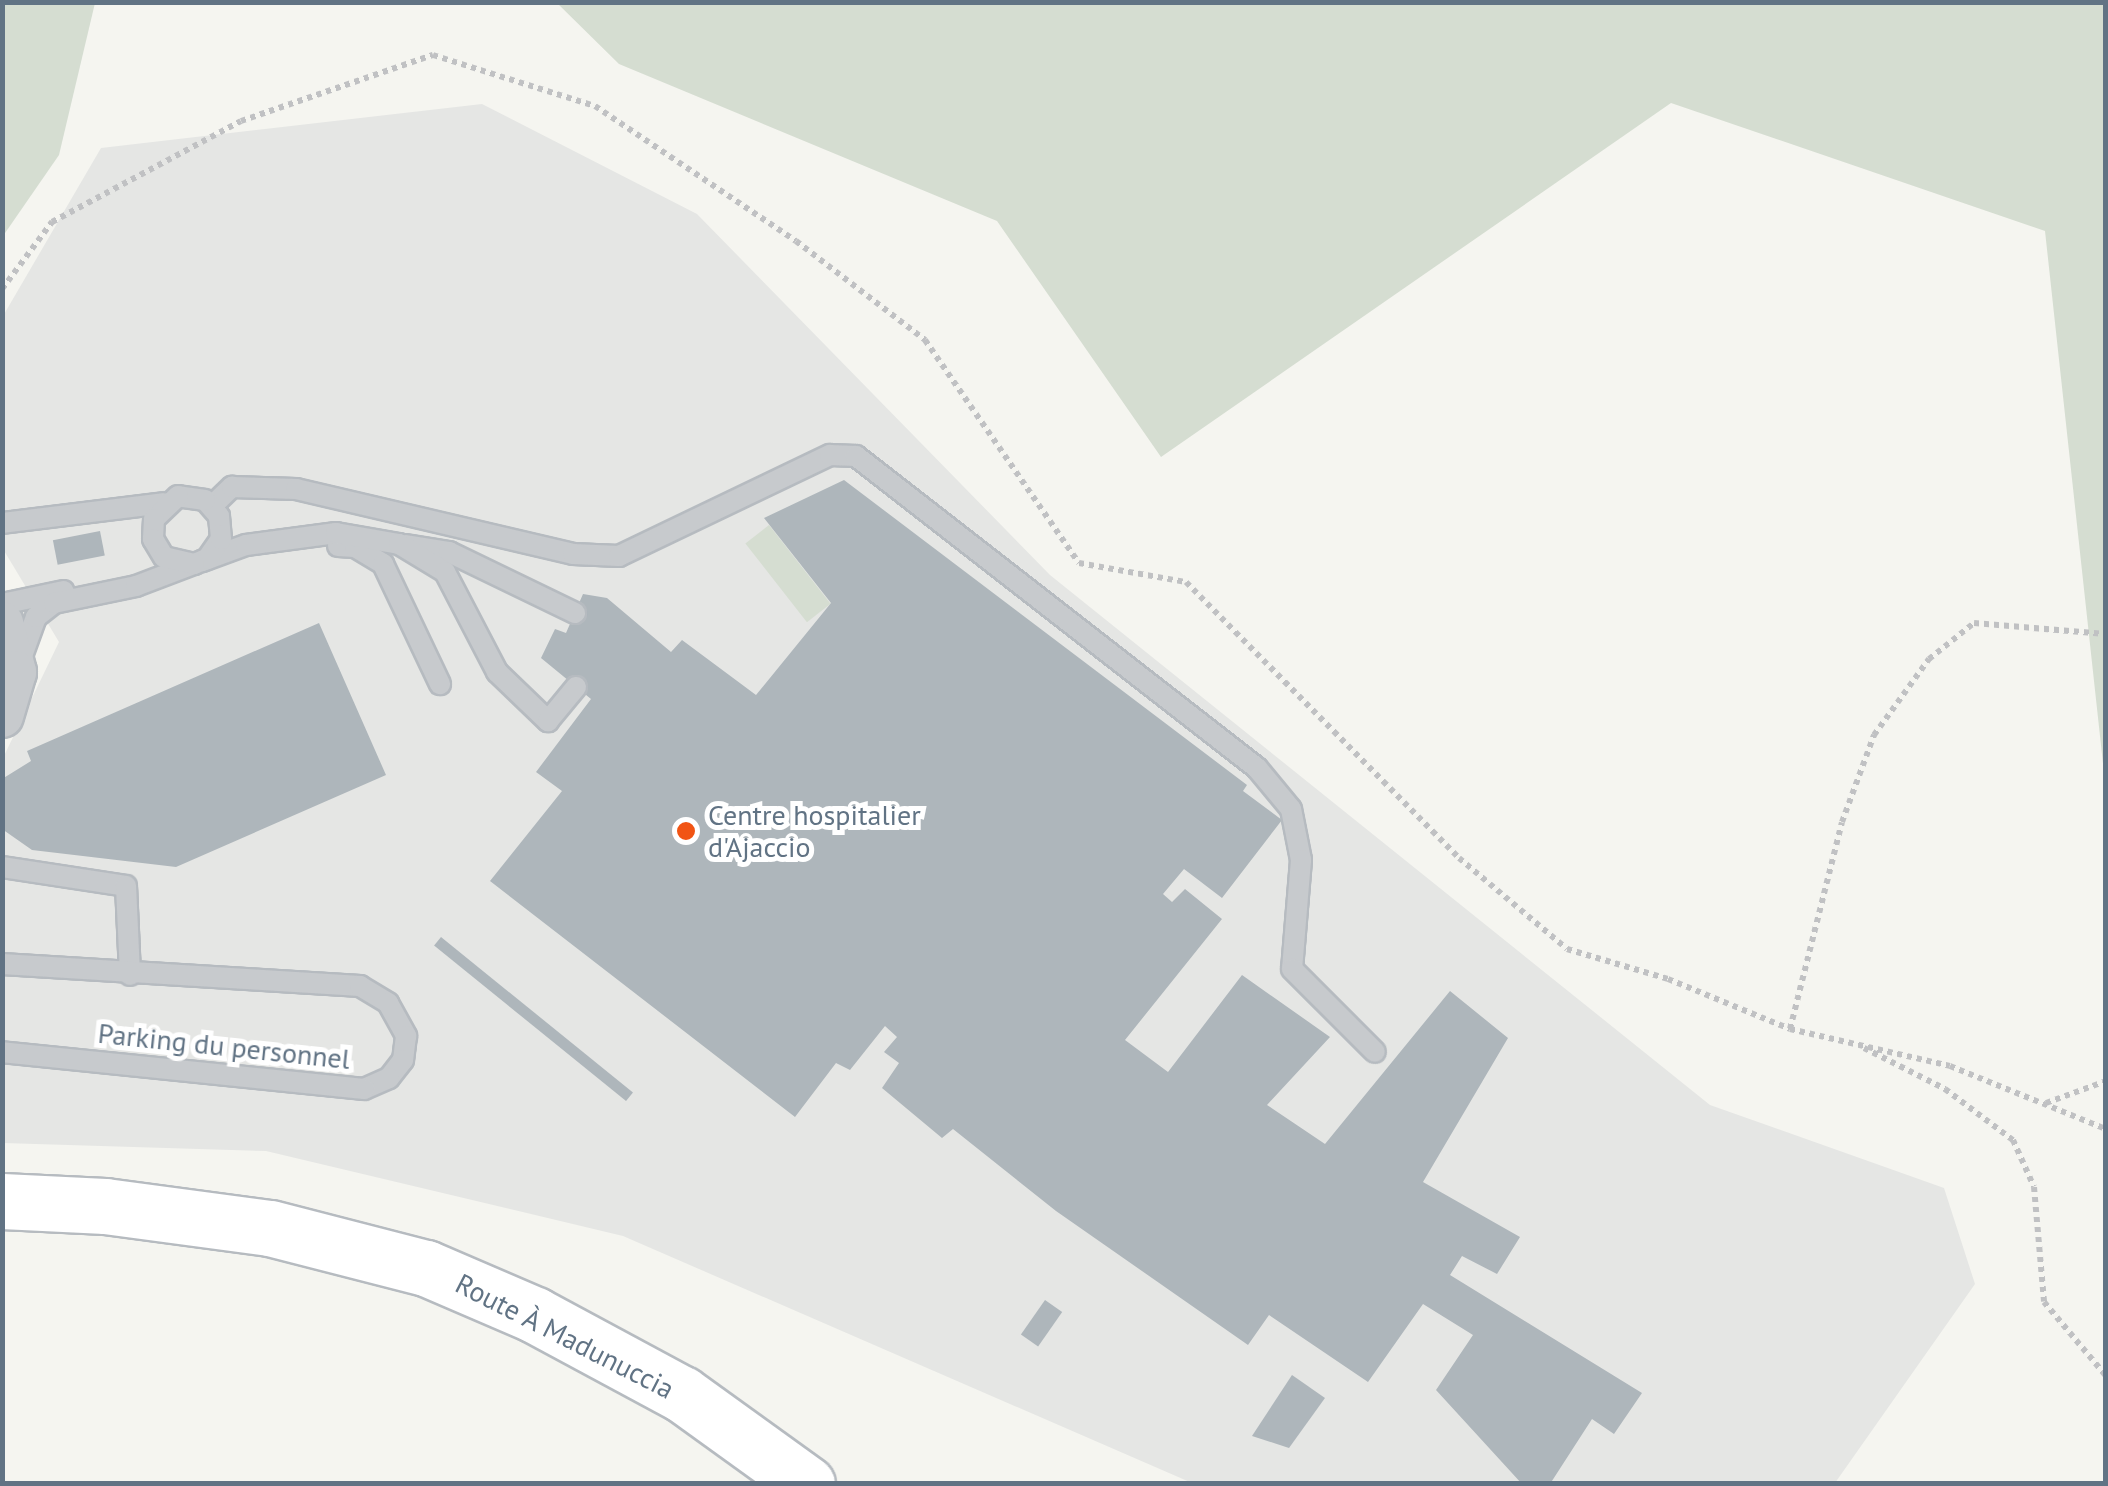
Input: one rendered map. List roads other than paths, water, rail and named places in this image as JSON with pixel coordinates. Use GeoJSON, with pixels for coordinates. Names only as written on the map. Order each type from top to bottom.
{"type":"FeatureCollection","features":[{"type":"Feature","properties":{"kind":"main road","name":"Route À Madunuccia"},"geometry":{"type":"LineString","coordinates":[[2,1201],[105,1206],[270,1228],[426,1268],[536,1315],[682,1394],[807,1484]]}},
{"type":"Feature","properties":{"kind":"street"},"geometry":{"type":"LineString","coordinates":[[2,622],[15,672],[6,704]]}},
{"type":"Feature","properties":{"kind":"lane"},"geometry":{"type":"LineString","coordinates":[[212,506],[232,487],[296,488],[573,554],[619,556],[830,455],[856,456],[1258,768],[1291,809],[1300,860],[1292,970],[1376,1052]]}},
{"type":"Feature","properties":{"kind":"lane"},"geometry":{"type":"LineString","coordinates":[[2,523],[164,504],[187,495],[212,506]]}},
{"type":"Feature","properties":{"kind":"lane"},"geometry":{"type":"LineString","coordinates":[[164,504],[154,519],[153,540],[164,557],[193,563]]}},
{"type":"Feature","properties":{"kind":"lane"},"geometry":{"type":"LineString","coordinates":[[212,506],[221,539]]}},
{"type":"Feature","properties":{"kind":"lane"},"geometry":{"type":"LineString","coordinates":[[2,604],[193,563],[269,542],[336,533],[449,552],[575,612]]}},
{"type":"Feature","properties":{"kind":"lane"},"geometry":{"type":"LineString","coordinates":[[6,704],[36,617],[54,603],[136,586],[193,563],[221,539],[355,547],[382,564],[440,684]]}},
{"type":"Feature","properties":{"kind":"lane"},"geometry":{"type":"LineString","coordinates":[[399,544],[445,572],[498,672],[548,721],[576,687]]}},
{"type":"Feature","properties":{"kind":"lane"},"geometry":{"type":"LineString","coordinates":[[2,867],[126,886],[130,976]]}},
{"type":"Feature","properties":{"kind":"lane","name":"Parking du personnel"},"geometry":{"type":"LineString","coordinates":[[2,964],[130,976],[360,986],[388,1003],[406,1036],[402,1060],[389,1078],[364,1088],[2,1052]]}},
{"type":"Feature","properties":{"kind":"place","name":"Centre hospitalier d'Ajaccio"},"geometry":{"type":"Point","coordinates":[686,831]}}]}
